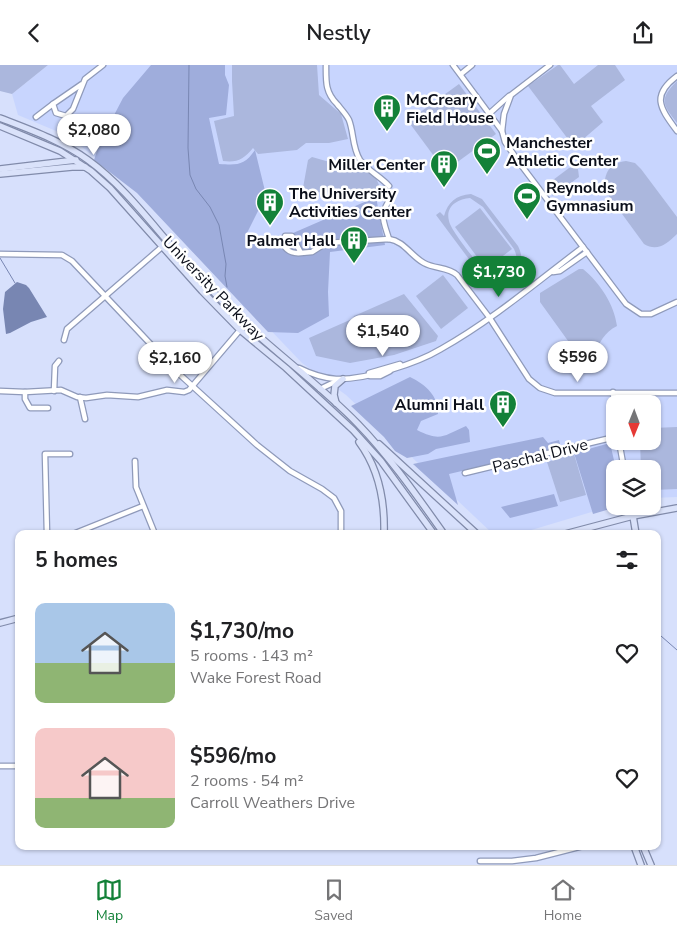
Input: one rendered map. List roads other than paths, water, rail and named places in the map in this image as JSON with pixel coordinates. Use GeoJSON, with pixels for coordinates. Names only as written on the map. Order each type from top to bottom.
{"type":"FeatureCollection","features":[{"type":"Feature","properties":{"kind":"main road","name":"University Parkway"},"geometry":{"type":"LineString","coordinates":[[0,119],[65,146],[89,161],[127,194],[202,291],[240,330],[298,379],[353,430],[381,461],[431,530]]}},
{"type":"Feature","properties":{"kind":"main road","name":"University Parkway"},"geometry":{"type":"LineString","coordinates":[[0,125],[42,143],[86,167],[110,188],[242,321],[295,366],[359,426],[405,481],[441,530]]}},
{"type":"Feature","properties":{"kind":"main road"},"geometry":{"type":"LineString","coordinates":[[0,169],[83,161],[108,177]]}},
{"type":"Feature","properties":{"kind":"main road"},"geometry":{"type":"LineString","coordinates":[[0,174],[86,167]]}},
{"type":"Feature","properties":{"kind":"main road"},"geometry":{"type":"LineString","coordinates":[[298,379],[302,379],[314,389],[320,389]]}},
{"type":"Feature","properties":{"kind":"main road"},"geometry":{"type":"LineString","coordinates":[[337,405],[334,390],[337,383],[343,379]]}},
{"type":"Feature","properties":{"kind":"main road"},"geometry":{"type":"LineString","coordinates":[[341,418],[362,446],[376,475],[384,509],[384,530]]}},
{"type":"Feature","properties":{"kind":"main road"},"geometry":{"type":"LineString","coordinates":[[359,426],[473,530]]}},
{"type":"Feature","properties":{"kind":"main road"},"geometry":{"type":"LineString","coordinates":[[580,530],[633,516],[677,508]]}},
{"type":"Feature","properties":{"kind":"main road"},"geometry":{"type":"LineString","coordinates":[[633,516],[635,530]]}},
{"type":"Feature","properties":{"kind":"main road"},"geometry":{"type":"LineString","coordinates":[[0,623],[15,619]]}},
{"type":"Feature","properties":{"kind":"main road"},"geometry":{"type":"LineString","coordinates":[[635,850],[641,865]]}},
{"type":"Feature","properties":{"kind":"main road"},"geometry":{"type":"LineString","coordinates":[[645,850],[651,865]]}},
{"type":"Feature","properties":{"kind":"street"},"geometry":{"type":"LineString","coordinates":[[53,104],[56,113],[66,116],[73,109],[85,79],[103,65]]}},
{"type":"Feature","properties":{"kind":"street"},"geometry":{"type":"LineString","coordinates":[[326,65],[327,89],[331,97],[349,119],[354,146],[360,160],[389,186]]}},
{"type":"Feature","properties":{"kind":"street"},"geometry":{"type":"LineString","coordinates":[[453,65],[490,113],[502,131],[505,142],[626,304],[641,314],[651,313],[677,302]]}},
{"type":"Feature","properties":{"kind":"street"},"geometry":{"type":"LineString","coordinates":[[461,74],[472,65]]}},
{"type":"Feature","properties":{"kind":"street"},"geometry":{"type":"LineString","coordinates":[[490,113],[550,65]]}},
{"type":"Feature","properties":{"kind":"street"},"geometry":{"type":"LineString","coordinates":[[677,76],[664,88],[660,100],[662,110],[677,131]]}},
{"type":"Feature","properties":{"kind":"street"},"geometry":{"type":"LineString","coordinates":[[36,117],[82,85]]}},
{"type":"Feature","properties":{"kind":"street"},"geometry":{"type":"LineString","coordinates":[[502,131],[504,114],[511,95]]}},
{"type":"Feature","properties":{"kind":"street"},"geometry":{"type":"LineString","coordinates":[[389,239],[383,222],[383,212],[392,196]]}},
{"type":"Feature","properties":{"kind":"street"},"geometry":{"type":"LineString","coordinates":[[301,253],[292,236],[285,236],[283,242],[286,249],[293,253],[301,253],[312,252],[326,243],[389,239],[400,243],[414,257],[425,264],[456,273],[489,317],[529,379],[540,388],[555,393],[677,393]]}},
{"type":"Feature","properties":{"kind":"street"},"geometry":{"type":"LineString","coordinates":[[64,340],[67,329],[166,244]]}},
{"type":"Feature","properties":{"kind":"street"},"geometry":{"type":"LineString","coordinates":[[320,389],[343,379],[391,369],[439,351],[553,272],[556,267],[583,247]]}},
{"type":"Feature","properties":{"kind":"street"},"geometry":{"type":"LineString","coordinates":[[553,272],[560,271],[587,252]]}},
{"type":"Feature","properties":{"kind":"street"},"geometry":{"type":"LineString","coordinates":[[0,254],[65,257],[80,268],[191,385],[283,466],[330,494],[338,503],[341,511],[341,530]]}},
{"type":"Feature","properties":{"kind":"street"},"geometry":{"type":"LineString","coordinates":[[0,391],[66,391],[80,397],[107,395],[138,397],[167,390],[183,393],[189,389],[240,330]]}},
{"type":"Feature","properties":{"kind":"street"},"geometry":{"type":"LineString","coordinates":[[54,391],[55,366],[59,361]]}},
{"type":"Feature","properties":{"kind":"street"},"geometry":{"type":"LineString","coordinates":[[366,375],[371,371],[408,363]]}},
{"type":"Feature","properties":{"kind":"street"},"geometry":{"type":"LineString","coordinates":[[295,366],[316,376],[343,379]]}},
{"type":"Feature","properties":{"kind":"street"},"geometry":{"type":"LineString","coordinates":[[25,392],[25,399],[30,408],[48,408]]}},
{"type":"Feature","properties":{"kind":"street"},"geometry":{"type":"LineString","coordinates":[[80,397],[85,419]]}},
{"type":"Feature","properties":{"kind":"street","name":"Paschal Drive"},"geometry":{"type":"LineString","coordinates":[[465,473],[606,439]]}},
{"type":"Feature","properties":{"kind":"street"},"geometry":{"type":"LineString","coordinates":[[47,530],[45,454],[70,454]]}},
{"type":"Feature","properties":{"kind":"street"},"geometry":{"type":"LineString","coordinates":[[135,461],[136,487],[153,530]]}},
{"type":"Feature","properties":{"kind":"street"},"geometry":{"type":"LineString","coordinates":[[83,530],[143,506]]}},
{"type":"Feature","properties":{"kind":"street"},"geometry":{"type":"LineString","coordinates":[[0,766],[15,766]]}},
{"type":"Feature","properties":{"kind":"street"},"geometry":{"type":"LineString","coordinates":[[480,861],[512,861],[536,858],[567,850]]}},
{"type":"Feature","properties":{"kind":"street"},"geometry":{"type":"LineString","coordinates":[[536,858],[536,865]]}},
{"type":"Feature","properties":{"kind":"waterway"},"geometry":{"type":"LineString","coordinates":[[189,65],[188,148],[190,175],[196,189],[210,207],[219,225],[226,264],[225,276],[227,287]]}},
{"type":"Feature","properties":{"kind":"waterway"},"geometry":{"type":"LineString","coordinates":[[0,258],[15,283]]}},
{"type":"Feature","properties":{"kind":"waterway"},"geometry":{"type":"LineString","coordinates":[[661,636],[677,650]]}},
{"type":"Feature","properties":{"kind":"place","name":"McCreary Field House"},"geometry":{"type":"Point","coordinates":[387,132]}},
{"type":"Feature","properties":{"kind":"place","name":"Manchester Athletic Center"},"geometry":{"type":"Point","coordinates":[487,175]}},
{"type":"Feature","properties":{"kind":"place","name":"Miller Center"},"geometry":{"type":"Point","coordinates":[444,188]}},
{"type":"Feature","properties":{"kind":"place","name":"Reynolds Gymnasium"},"geometry":{"type":"Point","coordinates":[527,220]}},
{"type":"Feature","properties":{"kind":"place","name":"The University Activities Center"},"geometry":{"type":"Point","coordinates":[270,226]}},
{"type":"Feature","properties":{"kind":"place","name":"Palmer Hall"},"geometry":{"type":"Point","coordinates":[354,264]}},
{"type":"Feature","properties":{"kind":"place","name":"Alumni Hall"},"geometry":{"type":"Point","coordinates":[503,428]}}]}
